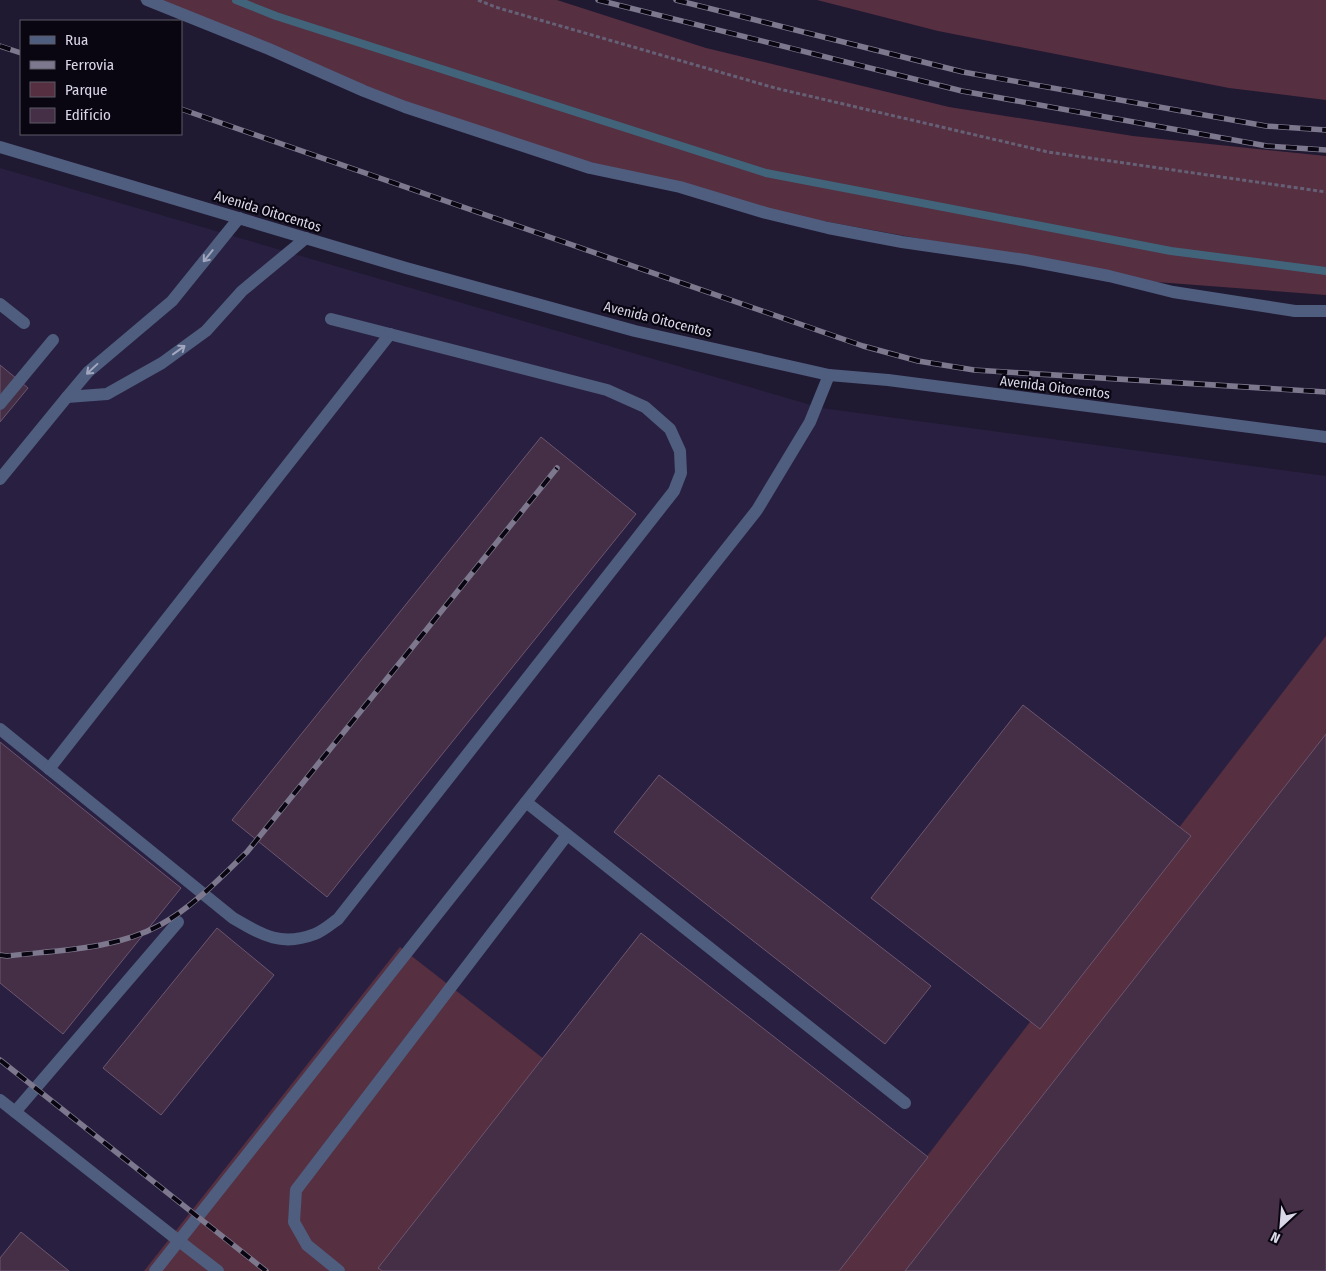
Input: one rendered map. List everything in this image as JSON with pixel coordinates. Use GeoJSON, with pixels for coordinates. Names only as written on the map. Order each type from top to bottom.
{"type":"FeatureCollection","features":[{"type":"Feature","properties":{"kind":"street"},"geometry":{"type":"LineString","coordinates":[[147,0],[269,49],[404,107],[590,168],[680,187],[766,213],[828,228],[902,242],[1035,262],[1109,276],[1173,292],[1295,311],[1326,312]]}},
{"type":"Feature","properties":{"kind":"street","name":"Avenida Oitocentos"},"geometry":{"type":"LineString","coordinates":[[0,147],[406,268],[635,331],[829,375],[888,380],[1326,437]]}},
{"type":"Feature","properties":{"kind":"street"},"geometry":{"type":"LineString","coordinates":[[0,479],[88,372],[172,301],[238,218]]}},
{"type":"Feature","properties":{"kind":"street"},"geometry":{"type":"LineString","coordinates":[[67,397],[107,394],[162,363],[206,331],[242,291],[306,238]]}},
{"type":"Feature","properties":{"kind":"street"},"geometry":{"type":"LineString","coordinates":[[0,304],[24,323]]}},
{"type":"Feature","properties":{"kind":"street"},"geometry":{"type":"LineString","coordinates":[[0,729],[233,918],[261,934],[288,941],[316,934],[338,920],[674,491],[681,473],[680,451],[670,429],[645,407],[607,390],[331,319]]}},
{"type":"Feature","properties":{"kind":"street"},"geometry":{"type":"LineString","coordinates":[[49,769],[390,334]]}},
{"type":"Feature","properties":{"kind":"street"},"geometry":{"type":"LineString","coordinates":[[0,404],[52,340]]}},
{"type":"Feature","properties":{"kind":"street"},"geometry":{"type":"LineString","coordinates":[[155,1271],[757,510],[810,422],[829,375]]}},
{"type":"Feature","properties":{"kind":"street"},"geometry":{"type":"LineString","coordinates":[[526,802],[905,1103]]}},
{"type":"Feature","properties":{"kind":"street"},"geometry":{"type":"LineString","coordinates":[[339,1271],[307,1245],[294,1222],[296,1190],[568,835]]}},
{"type":"Feature","properties":{"kind":"street"},"geometry":{"type":"LineString","coordinates":[[15,1112],[178,922]]}},
{"type":"Feature","properties":{"kind":"street"},"geometry":{"type":"LineString","coordinates":[[0,1100],[178,1242],[218,1271]]}},
{"type":"Feature","properties":{"kind":"path"},"geometry":{"type":"LineString","coordinates":[[478,0],[495,7],[775,88],[1048,152],[1326,192]]}},
{"type":"Feature","properties":{"kind":"shaded area"},"geometry":{"type":"Polygon","coordinates":[[[0,168],[821,408],[1326,476],[1326,1271],[0,1271],[0,168]]]}},
{"type":"Feature","properties":{"kind":"green space"},"geometry":{"type":"Polygon","coordinates":[[[139,0],[557,0],[706,48],[949,107],[1133,136],[1326,156],[1326,295],[1156,282],[714,201],[419,109],[139,0]]]}},
{"type":"Feature","properties":{"kind":"green space"},"geometry":{"type":"Polygon","coordinates":[[[817,0],[1326,0],[1326,100],[1229,88],[938,31],[817,0]]]}},
{"type":"Feature","properties":{"kind":"green space"},"geometry":{"type":"Polygon","coordinates":[[[1326,636],[1326,1271],[839,1271],[1326,636]]]}},
{"type":"Feature","properties":{"kind":"green space"},"geometry":{"type":"Polygon","coordinates":[[[400,947],[816,1271],[144,1271],[400,947]]]}},
{"type":"Feature","properties":{"kind":"building"},"geometry":{"type":"Polygon","coordinates":[[[0,365],[28,388],[0,422],[0,365]]]}},
{"type":"Feature","properties":{"kind":"building"},"geometry":{"type":"Polygon","coordinates":[[[541,437],[636,514],[327,897],[232,820],[541,437]]]}},
{"type":"Feature","properties":{"kind":"building"},"geometry":{"type":"Polygon","coordinates":[[[1023,705],[1191,836],[1040,1029],[871,898],[1023,705]]]}},
{"type":"Feature","properties":{"kind":"building"},"geometry":{"type":"Polygon","coordinates":[[[1326,734],[1326,1271],[905,1271],[1326,734]]]}},
{"type":"Feature","properties":{"kind":"building"},"geometry":{"type":"Polygon","coordinates":[[[0,742],[181,888],[63,1034],[0,983],[0,742]]]}},
{"type":"Feature","properties":{"kind":"building"},"geometry":{"type":"Polygon","coordinates":[[[659,775],[931,986],[885,1044],[614,832],[659,775]]]}},
{"type":"Feature","properties":{"kind":"building"},"geometry":{"type":"Polygon","coordinates":[[[217,928],[274,975],[161,1115],[103,1068],[217,928]]]}},
{"type":"Feature","properties":{"kind":"building"},"geometry":{"type":"Polygon","coordinates":[[[641,933],[928,1157],[839,1271],[382,1271],[378,1268],[641,933]]]}},
{"type":"Feature","properties":{"kind":"building"},"geometry":{"type":"Polygon","coordinates":[[[21,1232],[69,1271],[0,1271],[0,1258],[21,1232]]]}},
{"type":"Feature","properties":{"kind":"waterway"},"geometry":{"type":"LineString","coordinates":[[236,0],[276,16],[766,173],[1171,251],[1326,271]]}},
{"type":"Feature","properties":{"kind":"railway"},"geometry":{"type":"LineString","coordinates":[[598,0],[962,91],[1267,146],[1326,150]]}},
{"type":"Feature","properties":{"kind":"railway"},"geometry":{"type":"LineString","coordinates":[[676,0],[963,72],[1266,126],[1326,130]]}},
{"type":"Feature","properties":{"kind":"railway"},"geometry":{"type":"LineString","coordinates":[[0,46],[20,53]]}},
{"type":"Feature","properties":{"kind":"railway"},"geometry":{"type":"LineString","coordinates":[[182,109],[863,346],[918,361],[974,370],[1326,392]]}},
{"type":"Feature","properties":{"kind":"railway"},"geometry":{"type":"LineString","coordinates":[[0,955],[7,956],[85,948],[124,940],[172,918],[206,892],[247,852],[557,468]]}},
{"type":"Feature","properties":{"kind":"railway"},"geometry":{"type":"LineString","coordinates":[[0,1060],[266,1271]]}}]}
